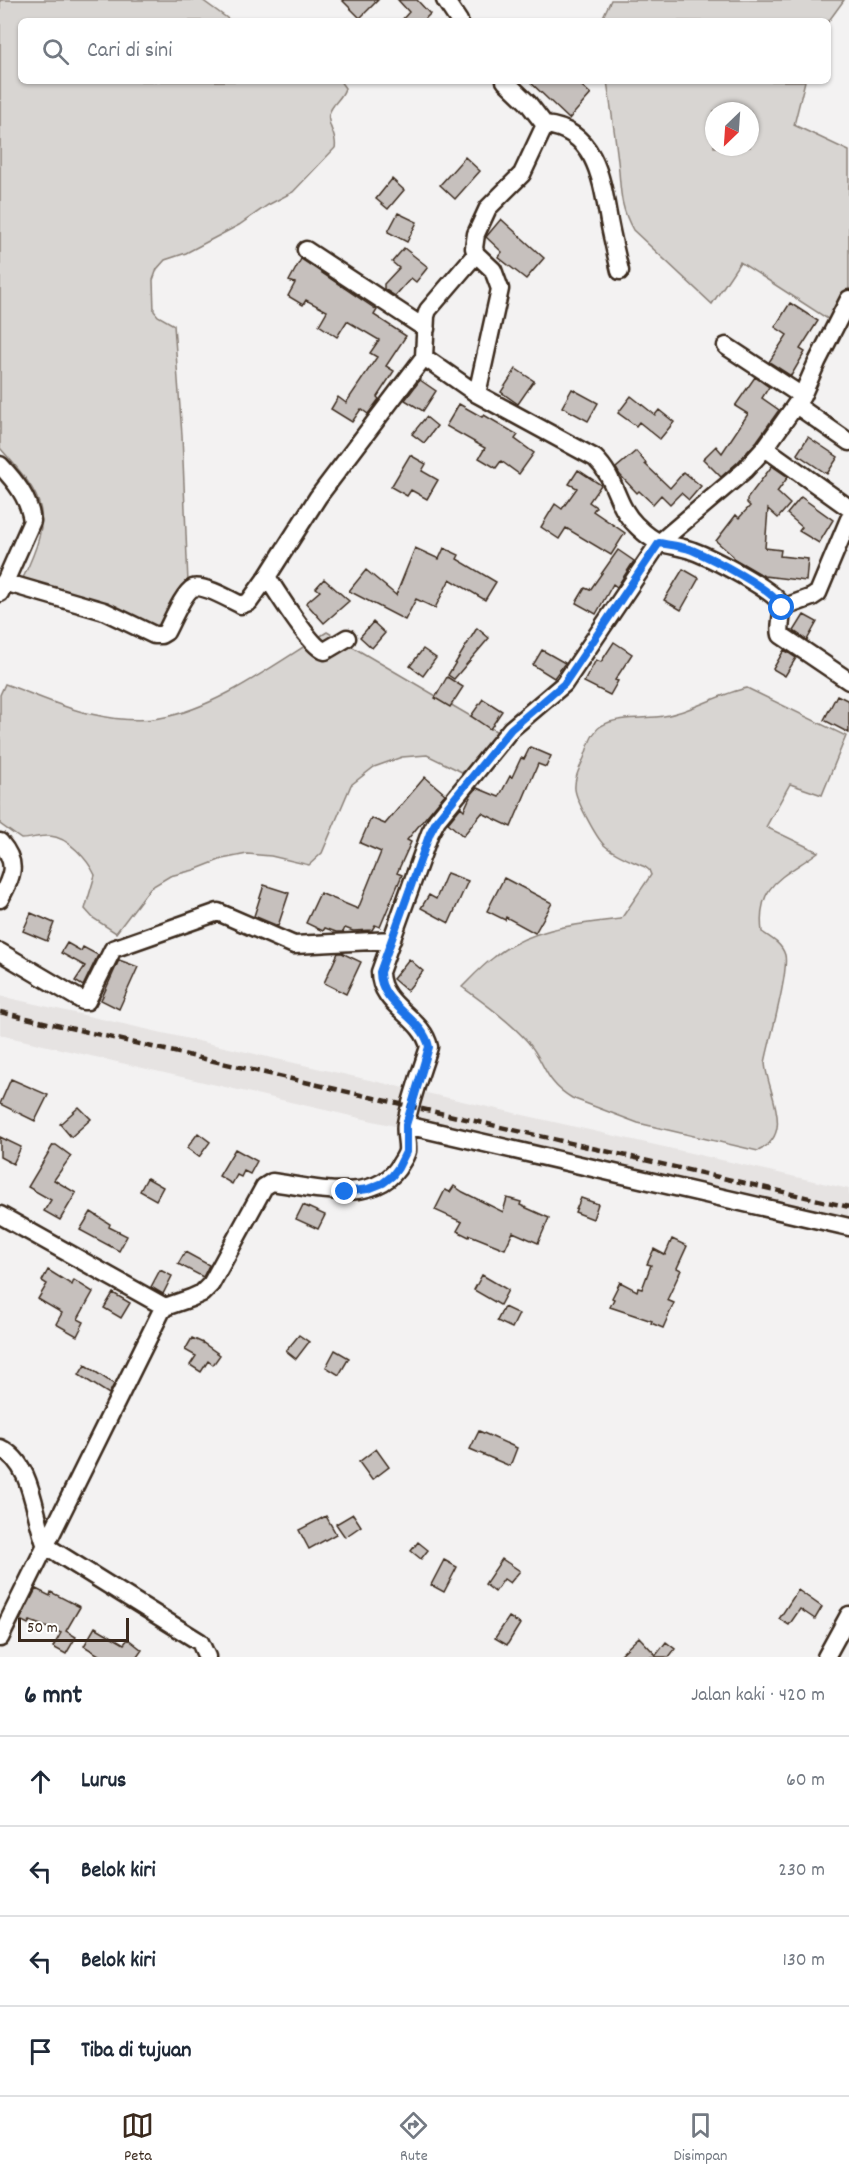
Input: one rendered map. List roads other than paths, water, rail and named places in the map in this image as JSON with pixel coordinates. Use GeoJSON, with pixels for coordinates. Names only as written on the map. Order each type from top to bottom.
{"type":"FeatureCollection","features":[{"type":"Feature","properties":{"kind":"street"},"geometry":{"type":"LineString","coordinates":[[445,0],[457,18]]}},
{"type":"Feature","properties":{"kind":"street"},"geometry":{"type":"LineString","coordinates":[[508,84],[528,103],[545,125],[564,129],[574,135],[588,150],[602,182],[620,271]]}},
{"type":"Feature","properties":{"kind":"street"},"geometry":{"type":"LineString","coordinates":[[477,394],[500,289],[493,270],[476,254],[474,248],[476,234],[488,208],[522,174],[545,125]]}},
{"type":"Feature","properties":{"kind":"street"},"geometry":{"type":"LineString","coordinates":[[306,250],[426,329]]}},
{"type":"Feature","properties":{"kind":"street"},"geometry":{"type":"LineString","coordinates":[[0,465],[22,492],[31,510],[32,521],[29,532],[2,587],[104,611],[154,635],[166,632],[187,592],[193,587],[202,587],[241,605],[249,602],[318,497],[424,357],[428,310],[476,254]]}},
{"type":"Feature","properties":{"kind":"street"},"geometry":{"type":"LineString","coordinates":[[0,1638],[165,1307],[196,1296],[211,1284],[264,1187],[272,1182],[345,1192],[368,1189],[383,1183],[398,1168],[406,1152],[406,1125],[429,1047],[427,1040],[384,992],[380,982],[380,972],[430,833],[437,820],[511,729],[564,684],[659,543],[745,470],[765,448],[799,401],[849,299]]}},
{"type":"Feature","properties":{"kind":"street"},"geometry":{"type":"LineString","coordinates":[[726,346],[849,442]]}},
{"type":"Feature","properties":{"kind":"street"},"geometry":{"type":"LineString","coordinates":[[424,357],[477,394],[595,458],[607,470],[624,511],[636,525],[659,543],[679,546],[708,558],[765,589],[779,601],[782,608],[779,628],[781,635],[849,681]]}},
{"type":"Feature","properties":{"kind":"street"},"geometry":{"type":"LineString","coordinates":[[765,448],[849,508]]}},
{"type":"Feature","properties":{"kind":"street"},"geometry":{"type":"LineString","coordinates":[[782,608],[818,593],[849,519]]}},
{"type":"Feature","properties":{"kind":"street"},"geometry":{"type":"LineString","coordinates":[[267,577],[299,625],[319,649],[325,651],[346,638]]}},
{"type":"Feature","properties":{"kind":"street"},"geometry":{"type":"LineString","coordinates":[[0,842],[8,851],[13,869],[0,899]]}},
{"type":"Feature","properties":{"kind":"street"},"geometry":{"type":"LineString","coordinates":[[0,952],[83,1001],[87,1001],[113,949],[218,912],[294,945],[392,940]]}},
{"type":"Feature","properties":{"kind":"street"},"geometry":{"type":"LineString","coordinates":[[406,1125],[849,1227]]}},
{"type":"Feature","properties":{"kind":"street"},"geometry":{"type":"LineString","coordinates":[[0,1215],[165,1307]]}},
{"type":"Feature","properties":{"kind":"street"},"geometry":{"type":"LineString","coordinates":[[0,1448],[19,1463],[27,1479],[39,1529],[46,1546],[200,1642],[207,1657]]}},
{"type":"Feature","properties":{"kind":"street"},"geometry":{"type":"LineString","coordinates":[[826,1657],[849,1615]]}},
{"type":"Feature","properties":{"kind":"railway"},"geometry":{"type":"LineString","coordinates":[[0,1012],[849,1207]]}}]}
